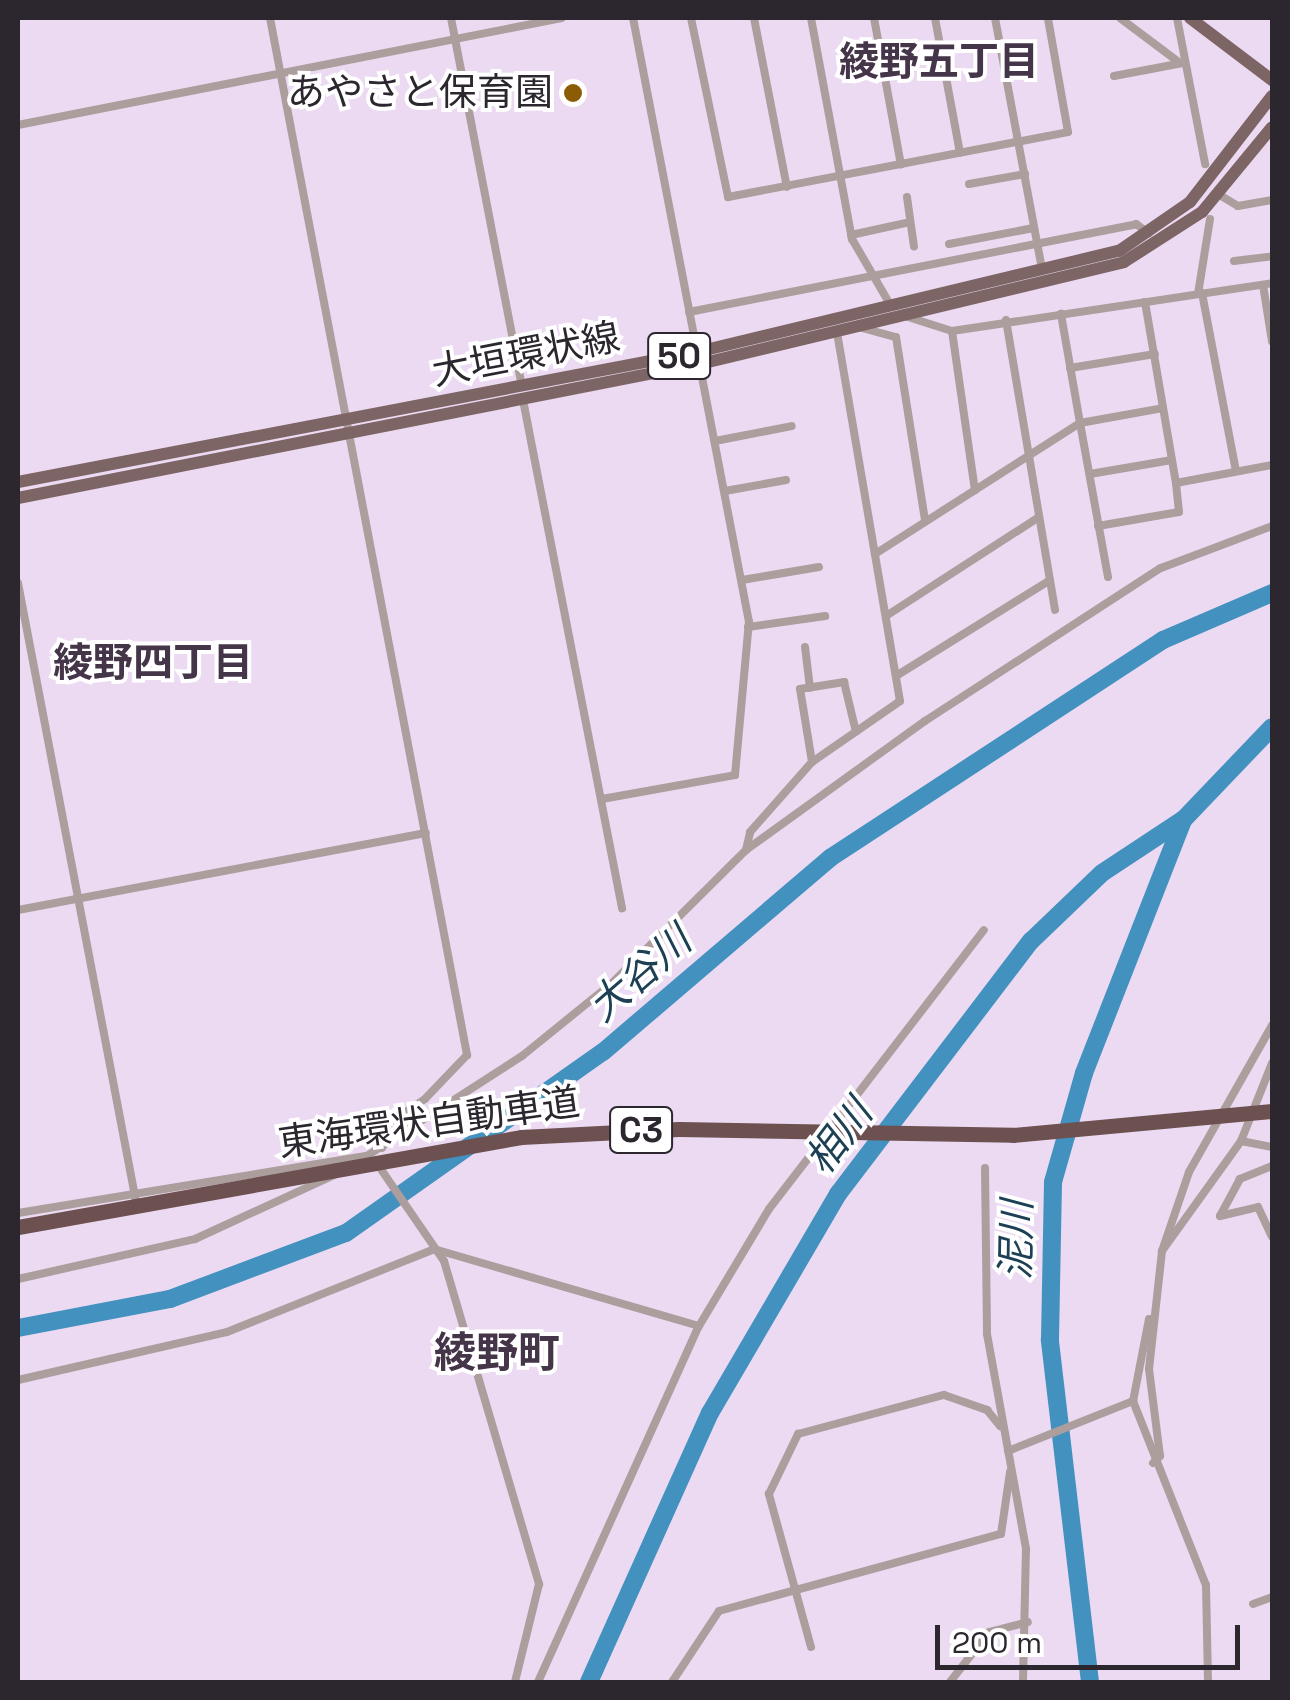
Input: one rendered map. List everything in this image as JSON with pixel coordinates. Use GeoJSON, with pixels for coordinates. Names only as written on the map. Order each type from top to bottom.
{"type":"FeatureCollection","features":[{"type":"Feature","properties":{"kind":"highway","name":"東海環状自動車道"},"geometry":{"type":"LineString","coordinates":[[18,1227],[521,1137],[679,1128],[1032,1134],[1272,1110]]}},
{"type":"Feature","properties":{"kind":"main road"},"geometry":{"type":"LineString","coordinates":[[1190,18],[1272,80]]}},
{"type":"Feature","properties":{"kind":"main road","name":"大垣環状線"},"geometry":{"type":"LineString","coordinates":[[698,358],[890,305],[1042,270],[1151,235],[1210,180],[1272,96]]}},
{"type":"Feature","properties":{"kind":"main road","name":"大垣環状線"},"geometry":{"type":"LineString","coordinates":[[18,498],[348,436],[523,394],[836,334],[1124,262],[1218,194],[1272,127]]}},
{"type":"Feature","properties":{"kind":"main road","name":"大垣環状線"},"geometry":{"type":"LineString","coordinates":[[18,482],[345,419],[523,394]]}},
{"type":"Feature","properties":{"kind":"street"},"geometry":{"type":"LineString","coordinates":[[270,18],[467,1055],[425,1099],[370,1136],[382,1148]]}},
{"type":"Feature","properties":{"kind":"street"},"geometry":{"type":"LineString","coordinates":[[450,18],[622,908]]}},
{"type":"Feature","properties":{"kind":"street"},"geometry":{"type":"LineString","coordinates":[[18,125],[562,18]]}},
{"type":"Feature","properties":{"kind":"street"},"geometry":{"type":"LineString","coordinates":[[602,798],[735,775],[748,628],[633,18]]}},
{"type":"Feature","properties":{"kind":"street"},"geometry":{"type":"LineString","coordinates":[[691,18],[728,197],[1068,132],[1048,18]]}},
{"type":"Feature","properties":{"kind":"street"},"geometry":{"type":"LineString","coordinates":[[754,18],[787,186]]}},
{"type":"Feature","properties":{"kind":"street"},"geometry":{"type":"LineString","coordinates":[[811,18],[851,235],[879,275],[890,305],[902,319],[952,331],[1268,284],[1272,341]]}},
{"type":"Feature","properties":{"kind":"street"},"geometry":{"type":"LineString","coordinates":[[874,18],[901,165]]}},
{"type":"Feature","properties":{"kind":"street"},"geometry":{"type":"LineString","coordinates":[[935,18],[960,153]]}},
{"type":"Feature","properties":{"kind":"street"},"geometry":{"type":"LineString","coordinates":[[995,18],[1042,270]]}},
{"type":"Feature","properties":{"kind":"street"},"geometry":{"type":"LineString","coordinates":[[1120,18],[1182,63]]}},
{"type":"Feature","properties":{"kind":"street"},"geometry":{"type":"LineString","coordinates":[[1177,18],[1182,63],[1205,164]]}},
{"type":"Feature","properties":{"kind":"street"},"geometry":{"type":"LineString","coordinates":[[1114,76],[1182,63]]}},
{"type":"Feature","properties":{"kind":"street"},"geometry":{"type":"LineString","coordinates":[[969,184],[1025,174]]}},
{"type":"Feature","properties":{"kind":"street"},"geometry":{"type":"LineString","coordinates":[[1218,194],[1238,206],[1272,200]]}},
{"type":"Feature","properties":{"kind":"street"},"geometry":{"type":"LineString","coordinates":[[906,197],[914,248]]}},
{"type":"Feature","properties":{"kind":"street"},"geometry":{"type":"LineString","coordinates":[[1210,219],[1200,294],[1236,471]]}},
{"type":"Feature","properties":{"kind":"street"},"geometry":{"type":"LineString","coordinates":[[851,235],[910,222]]}},
{"type":"Feature","properties":{"kind":"street"},"geometry":{"type":"LineString","coordinates":[[690,312],[1136,224],[1151,235]]}},
{"type":"Feature","properties":{"kind":"street"},"geometry":{"type":"LineString","coordinates":[[949,244],[1034,228]]}},
{"type":"Feature","properties":{"kind":"street"},"geometry":{"type":"LineString","coordinates":[[1234,261],[1272,256]]}},
{"type":"Feature","properties":{"kind":"street"},"geometry":{"type":"LineString","coordinates":[[1098,526],[1179,512],[1145,302]]}},
{"type":"Feature","properties":{"kind":"street"},"geometry":{"type":"LineString","coordinates":[[1061,314],[1108,577]]}},
{"type":"Feature","properties":{"kind":"street"},"geometry":{"type":"LineString","coordinates":[[1006,320],[1055,610]]}},
{"type":"Feature","properties":{"kind":"street"},"geometry":{"type":"LineString","coordinates":[[862,328],[896,338],[925,522]]}},
{"type":"Feature","properties":{"kind":"street"},"geometry":{"type":"LineString","coordinates":[[952,331],[975,490]]}},
{"type":"Feature","properties":{"kind":"street"},"geometry":{"type":"LineString","coordinates":[[746,850],[750,832],[812,762],[896,708],[896,676],[836,334]]}},
{"type":"Feature","properties":{"kind":"street"},"geometry":{"type":"LineString","coordinates":[[1070,368],[1155,354]]}},
{"type":"Feature","properties":{"kind":"street"},"geometry":{"type":"LineString","coordinates":[[875,554],[1080,423],[1163,408]]}},
{"type":"Feature","properties":{"kind":"street"},"geometry":{"type":"LineString","coordinates":[[715,441],[792,426]]}},
{"type":"Feature","properties":{"kind":"street"},"geometry":{"type":"LineString","coordinates":[[1090,474],[1172,460]]}},
{"type":"Feature","properties":{"kind":"street"},"geometry":{"type":"LineString","coordinates":[[1176,482],[1272,465]]}},
{"type":"Feature","properties":{"kind":"street"},"geometry":{"type":"LineString","coordinates":[[725,491],[786,480]]}},
{"type":"Feature","properties":{"kind":"street"},"geometry":{"type":"LineString","coordinates":[[886,616],[1040,517]]}},
{"type":"Feature","properties":{"kind":"street"},"geometry":{"type":"LineString","coordinates":[[18,1280],[196,1239],[382,1148],[502,1072],[612,984],[746,850],[1161,568],[1272,526]]}},
{"type":"Feature","properties":{"kind":"street"},"geometry":{"type":"LineString","coordinates":[[742,580],[820,567]]}},
{"type":"Feature","properties":{"kind":"street"},"geometry":{"type":"LineString","coordinates":[[896,676],[1050,580]]}},
{"type":"Feature","properties":{"kind":"street"},"geometry":{"type":"LineString","coordinates":[[18,582],[138,1212]]}},
{"type":"Feature","properties":{"kind":"street"},"geometry":{"type":"LineString","coordinates":[[748,628],[825,616]]}},
{"type":"Feature","properties":{"kind":"street"},"geometry":{"type":"LineString","coordinates":[[805,647],[810,688]]}},
{"type":"Feature","properties":{"kind":"street"},"geometry":{"type":"LineString","coordinates":[[812,762],[800,690],[844,682],[856,732]]}},
{"type":"Feature","properties":{"kind":"street"},"geometry":{"type":"LineString","coordinates":[[18,910],[426,833]]}},
{"type":"Feature","properties":{"kind":"street"},"geometry":{"type":"LineString","coordinates":[[538,1682],[699,1326],[770,1209],[984,930]]}},
{"type":"Feature","properties":{"kind":"street"},"geometry":{"type":"LineString","coordinates":[[1208,1682],[1206,1585],[1153,1463],[1133,1401],[1162,1251],[1189,1172],[1272,1025]]}},
{"type":"Feature","properties":{"kind":"street"},"geometry":{"type":"LineString","coordinates":[[1162,1251],[1242,1141],[1272,1063]]}},
{"type":"Feature","properties":{"kind":"street"},"geometry":{"type":"LineString","coordinates":[[1242,1141],[1272,1147]]}},
{"type":"Feature","properties":{"kind":"street"},"geometry":{"type":"LineString","coordinates":[[18,1213],[134,1190],[370,1155]]}},
{"type":"Feature","properties":{"kind":"street"},"geometry":{"type":"LineString","coordinates":[[370,1155],[424,1242],[434,1249],[699,1326]]}},
{"type":"Feature","properties":{"kind":"street"},"geometry":{"type":"LineString","coordinates":[[1272,1166],[1240,1179],[1220,1216],[1258,1207],[1272,1236]]}},
{"type":"Feature","properties":{"kind":"street"},"geometry":{"type":"LineString","coordinates":[[985,1168],[982,1268],[1028,1622],[1023,1682]]}},
{"type":"Feature","properties":{"kind":"street"},"geometry":{"type":"LineString","coordinates":[[18,1380],[227,1332],[434,1249]]}},
{"type":"Feature","properties":{"kind":"street"},"geometry":{"type":"LineString","coordinates":[[434,1249],[541,1595],[515,1682]]}},
{"type":"Feature","properties":{"kind":"street"},"geometry":{"type":"LineString","coordinates":[[1152,1314],[1160,1456],[1153,1463]]}},
{"type":"Feature","properties":{"kind":"street"},"geometry":{"type":"LineString","coordinates":[[812,1647],[769,1494],[798,1434],[944,1395],[987,1410],[1003,1429]]}},
{"type":"Feature","properties":{"kind":"street"},"geometry":{"type":"LineString","coordinates":[[1008,1451],[1041,1432],[1076,1426],[1133,1401]]}},
{"type":"Feature","properties":{"kind":"street"},"geometry":{"type":"LineString","coordinates":[[672,1682],[719,1610],[1001,1534],[1010,1472]]}},
{"type":"Feature","properties":{"kind":"street"},"geometry":{"type":"LineString","coordinates":[[1252,1604],[1272,1598]]}},
{"type":"Feature","properties":{"kind":"street"},"geometry":{"type":"LineString","coordinates":[[950,1682],[989,1632],[1028,1622]]}},
{"type":"Feature","properties":{"kind":"waterway","name":"大谷川"},"geometry":{"type":"LineString","coordinates":[[18,1328],[170,1299],[346,1233],[603,1052],[830,858],[1163,640],[1272,593]]}},
{"type":"Feature","properties":{"kind":"waterway","name":"相川"},"geometry":{"type":"LineString","coordinates":[[589,1682],[710,1413],[838,1194],[1031,941],[1102,873],[1184,819],[1272,727]]}},
{"type":"Feature","properties":{"kind":"waterway","name":"泥川"},"geometry":{"type":"LineString","coordinates":[[1090,1682],[1050,1339],[1053,1182],[1084,1073],[1183,820]]}},
{"type":"Feature","properties":{"kind":"place","name":"あやさと保育園"},"geometry":{"type":"Point","coordinates":[573,93]}},
{"type":"Feature","properties":{"kind":"district","name":"綾野五丁目"},"geometry":{"type":"Point","coordinates":[939,62]}},
{"type":"Feature","properties":{"kind":"district","name":"綾野四丁目"},"geometry":{"type":"Point","coordinates":[153,663]}},
{"type":"Feature","properties":{"kind":"district","name":"綾野町"},"geometry":{"type":"Point","coordinates":[497,1353]}}]}
